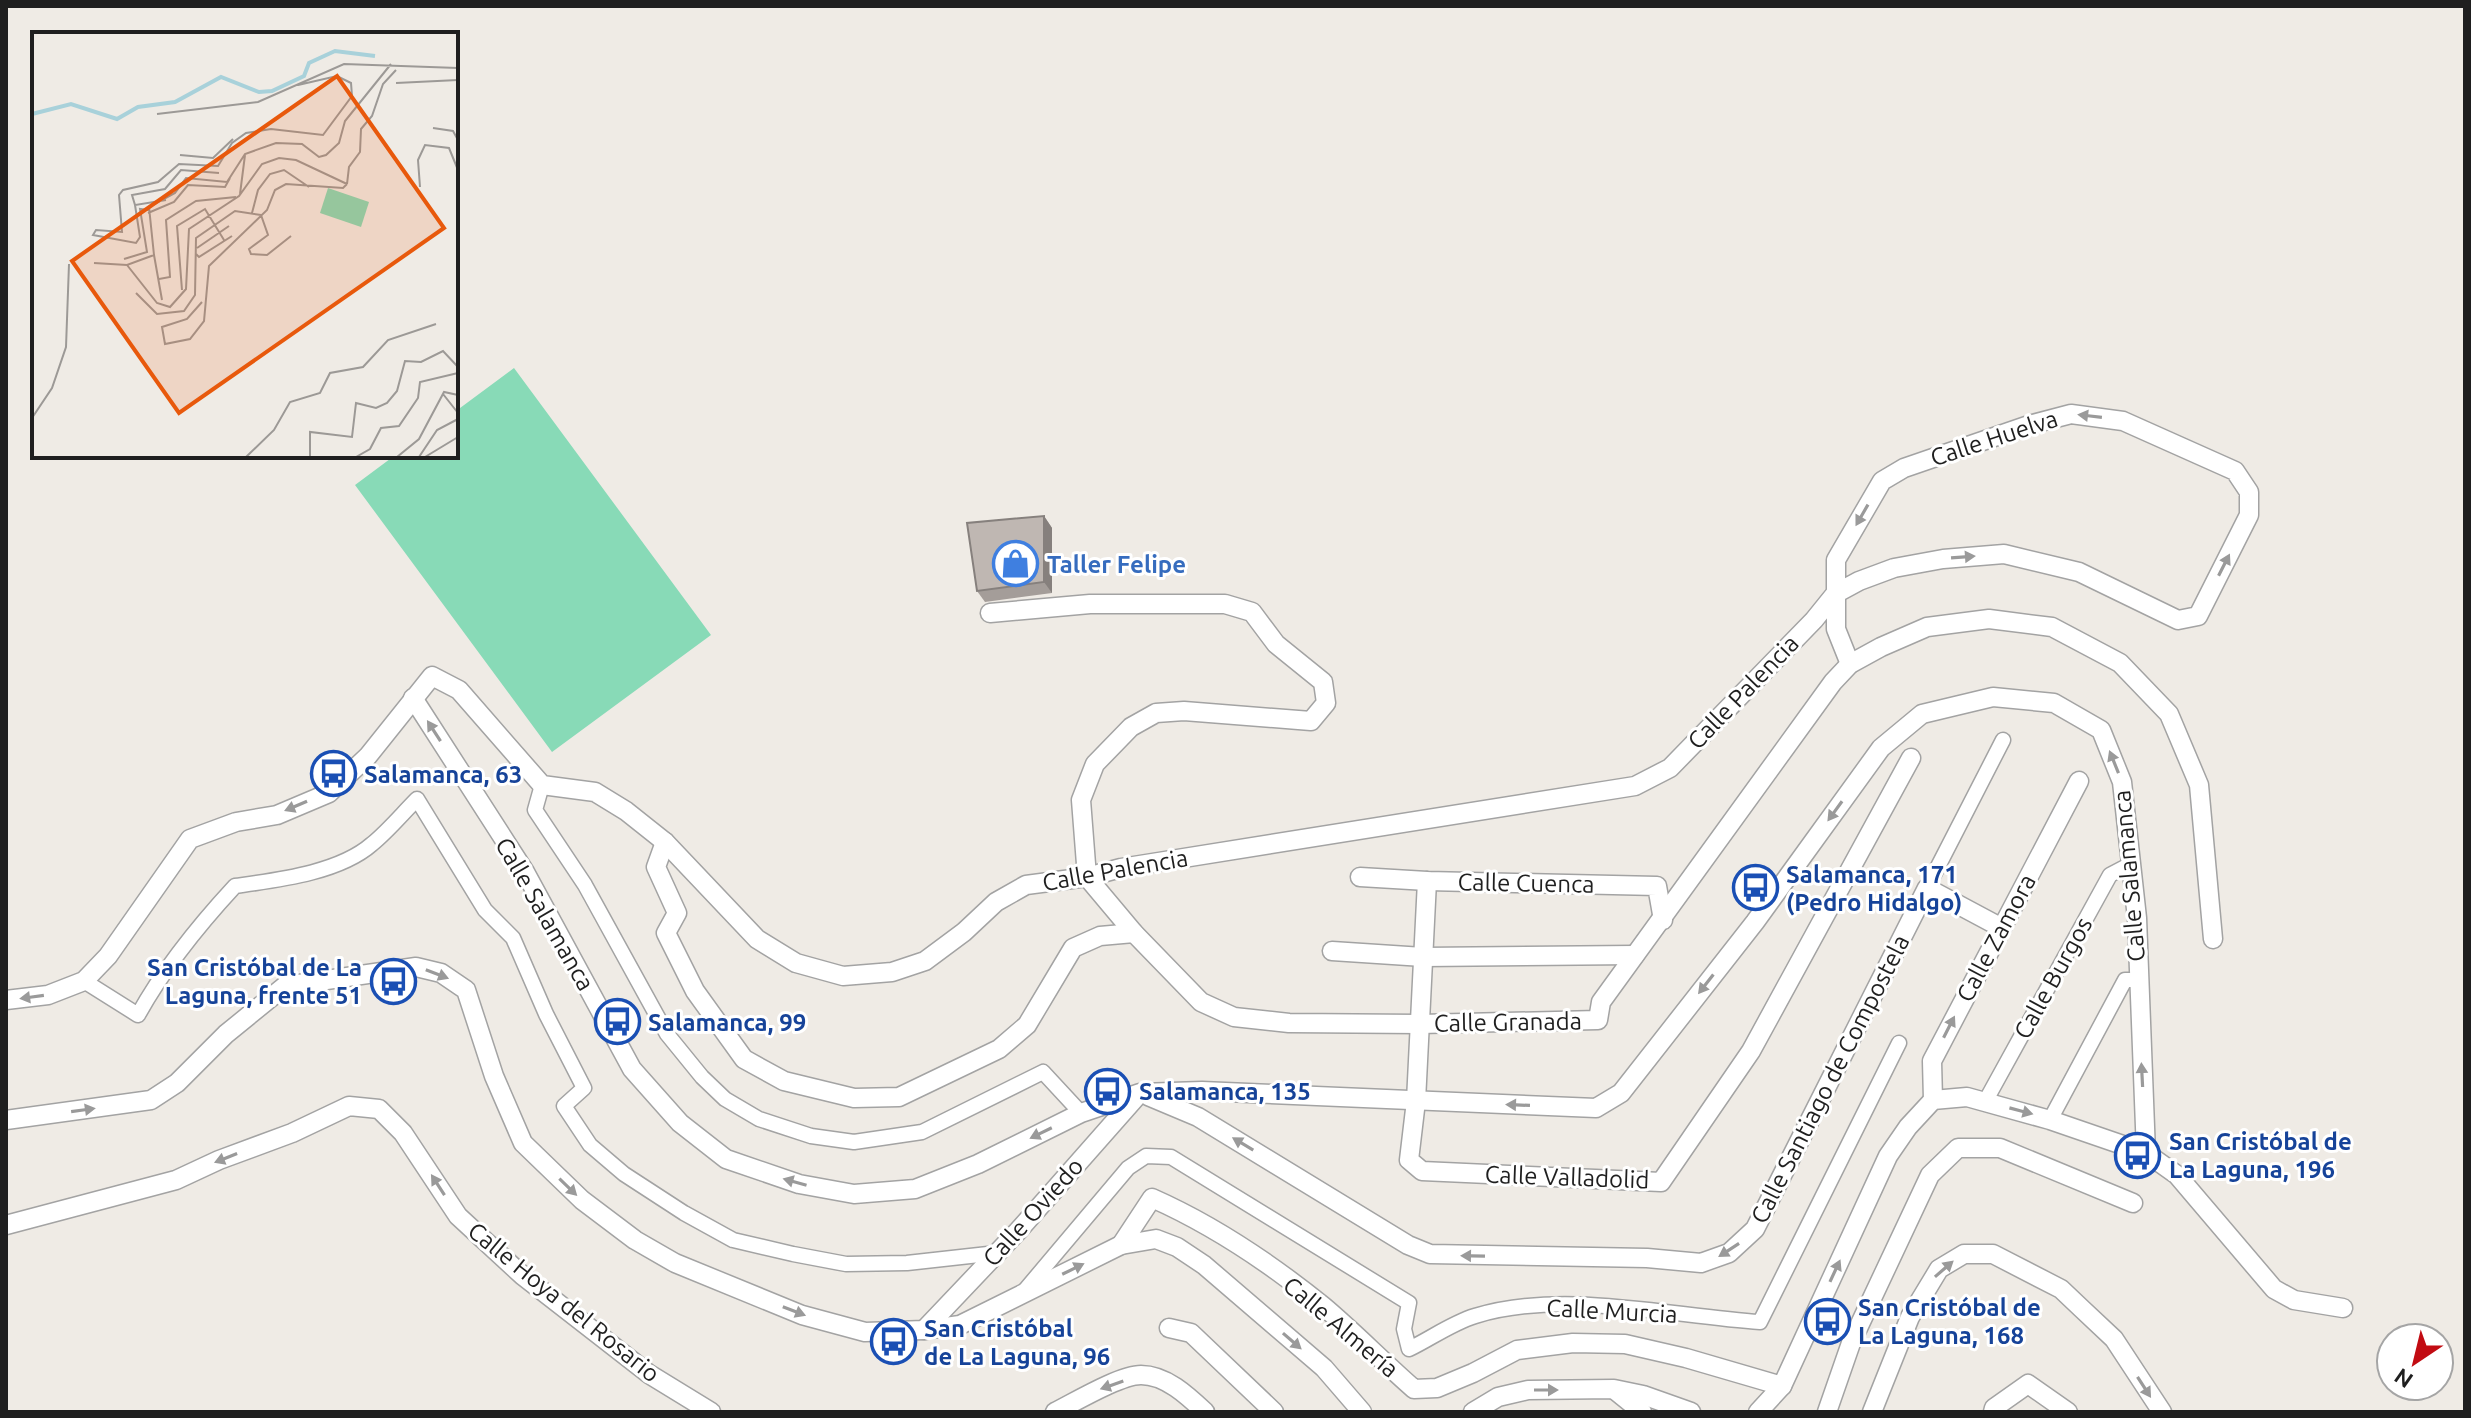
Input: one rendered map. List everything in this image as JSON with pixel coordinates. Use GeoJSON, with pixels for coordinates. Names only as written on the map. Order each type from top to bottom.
{"type":"FeatureCollection","features":[{"type":"Feature","properties":{"kind":"street","name":"Calle Huelva"},"geometry":{"type":"LineString","coordinates":[[2071,414],[2123,421],[2235,471],[2249,492],[2249,515],[2198,616],[2178,620],[2079,572],[2004,554],[1943,559],[1894,568],[1835,594],[1836,560],[1882,481],[1904,468],[2029,425],[2071,414]]}},
{"type":"Feature","properties":{"kind":"street"},"geometry":{"type":"LineString","coordinates":[[1835,594],[1836,629],[1850,664]]}},
{"type":"Feature","properties":{"kind":"street","name":"Calle Palencia"},"geometry":{"type":"LineString","coordinates":[[542,785],[595,792],[626,811],[665,842],[757,939],[796,963],[843,976],[892,972],[925,961],[964,932],[996,902],[1026,885],[1635,786],[1670,768],[1814,620],[1835,594]]}},
{"type":"Feature","properties":{"kind":"street"},"geometry":{"type":"LineString","coordinates":[[990,613],[1090,604],[1225,604],[1252,612],[1276,644],[1323,682],[1326,703],[1311,721],[1184,711],[1156,713],[1131,727],[1095,764],[1081,800],[1087,877]]}},
{"type":"Feature","properties":{"kind":"street","name":"Calle Granada"},"geometry":{"type":"LineString","coordinates":[[1087,877],[1134,933],[1201,1002],[1234,1017],[1289,1023],[1598,1020],[1601,1002],[1833,682],[1850,664],[1927,627],[1989,619],[2052,627],[2120,663],[2169,714],[2199,785],[2213,939]]}},
{"type":"Feature","properties":{"kind":"street"},"geometry":{"type":"LineString","coordinates":[[6,1000],[48,995],[84,981],[108,956],[190,839],[236,822],[277,815],[329,793],[368,756],[432,676],[459,690],[542,785],[535,810],[585,885],[667,1034],[702,1077],[725,1099],[759,1119],[811,1136],[854,1142],[922,1132],[1043,1072],[1081,1113]]}},
{"type":"Feature","properties":{"kind":"street","name":"Calle Salamanca"},"geometry":{"type":"LineString","coordinates":[[413,698],[525,872],[632,1069],[680,1123],[726,1159],[799,1184],[854,1194],[915,1189],[978,1164],[1081,1113],[1140,1093],[1202,1091],[1596,1108],[1621,1093],[1755,922],[1881,748],[1922,714],[1993,697],[2054,703],[2101,730],[2122,782],[2137,918],[2146,1153]]}},
{"type":"Feature","properties":{"kind":"street","name":"Calle Santiago de Compostela"},"geometry":{"type":"LineString","coordinates":[[1140,1093],[1198,1117],[1408,1245],[1430,1254],[1647,1258],[1701,1263],[1729,1253],[1755,1229],[2003,740]]}},
{"type":"Feature","properties":{"kind":"street","name":"Calle Valladolid"},"geometry":{"type":"LineString","coordinates":[[1427,881],[1416,1101],[1409,1160],[1422,1171],[1661,1182],[1751,1051],[1911,758]]}},
{"type":"Feature","properties":{"kind":"street","name":"Calle Zamora"},"geometry":{"type":"LineString","coordinates":[[1933,1100],[1932,1061],[2079,781]]}},
{"type":"Feature","properties":{"kind":"street"},"geometry":{"type":"LineString","coordinates":[[84,981],[138,1015],[156,984],[205,919],[235,886],[271,881],[336,865],[370,846],[417,799],[485,910],[513,938],[546,1014],[584,1088],[564,1106],[590,1145],[624,1174],[733,1240],[793,1254],[846,1264],[907,1263],[997,1253]]}},
{"type":"Feature","properties":{"kind":"street"},"geometry":{"type":"LineString","coordinates":[[665,842],[656,867],[677,913],[666,933],[695,991],[744,1059],[784,1081],[854,1098],[899,1097],[999,1049],[1027,1025],[1073,948],[1100,936],[1134,933]]}},
{"type":"Feature","properties":{"kind":"street","name":"Calle Burgos"},"geometry":{"type":"LineString","coordinates":[[1985,1102],[2110,875],[2131,864]]}},
{"type":"Feature","properties":{"kind":"street","name":"Calle Cuenca"},"geometry":{"type":"LineString","coordinates":[[1360,877],[1657,886],[1663,920]]}},
{"type":"Feature","properties":{"kind":"street"},"geometry":{"type":"LineString","coordinates":[[1927,888],[2000,927]]}},
{"type":"Feature","properties":{"kind":"street"},"geometry":{"type":"LineString","coordinates":[[1332,951],[1423,957],[1635,955]]}},
{"type":"Feature","properties":{"kind":"street"},"geometry":{"type":"LineString","coordinates":[[6,1120],[151,1100],[177,1083],[226,1034],[285,986],[416,967],[441,973],[466,990],[494,1076],[523,1143],[582,1200],[635,1240],[675,1263],[802,1315],[865,1332],[924,1330],[960,1325],[1121,1245],[1156,1239],[1177,1247],[1204,1265],[1324,1368],[1362,1412]]}},
{"type":"Feature","properties":{"kind":"street"},"geometry":{"type":"LineString","coordinates":[[2050,1120],[2125,980],[2138,980]]}},
{"type":"Feature","properties":{"kind":"street","name":"Calle Murcia"},"geometry":{"type":"LineString","coordinates":[[1023,1293],[1128,1168],[1146,1156],[1171,1157],[1409,1303],[1404,1329],[1409,1349],[1474,1317],[1520,1308],[1572,1304],[1760,1322],[1899,1043]]}},
{"type":"Feature","properties":{"kind":"street","name":"Calle Oviedo"},"geometry":{"type":"LineString","coordinates":[[924,1330],[1140,1093]]}},
{"type":"Feature","properties":{"kind":"street"},"geometry":{"type":"LineString","coordinates":[[1768,1409],[1782,1386],[1888,1156],[1908,1127],[1933,1100],[1967,1097],[2050,1120],[2146,1153],[2177,1175],[2274,1289],[2294,1300],[2343,1308]]}},
{"type":"Feature","properties":{"kind":"street","name":"Calle Hoya del Rosario"},"geometry":{"type":"LineString","coordinates":[[6,1225],[176,1180],[292,1133],[349,1106],[379,1109],[403,1133],[458,1216],[523,1276],[649,1374],[711,1412]]}},
{"type":"Feature","properties":{"kind":"street"},"geometry":{"type":"LineString","coordinates":[[1827,1412],[1851,1343],[1930,1175],[1958,1148],[2000,1148],[2133,1203]]}},
{"type":"Feature","properties":{"kind":"street","name":"Calle Almería"},"geometry":{"type":"LineString","coordinates":[[1121,1245],[1152,1198],[1186,1213],[1256,1257],[1323,1307],[1414,1389],[1437,1388],[1517,1350],[1573,1343],[1625,1344],[1782,1386]]}},
{"type":"Feature","properties":{"kind":"street"},"geometry":{"type":"LineString","coordinates":[[1872,1412],[1910,1317],[1939,1269],[1964,1254],[1993,1254],[2061,1289],[2114,1339],[2162,1412]]}},
{"type":"Feature","properties":{"kind":"street"},"geometry":{"type":"LineString","coordinates":[[1169,1328],[1191,1333],[1274,1412]]}},
{"type":"Feature","properties":{"kind":"street"},"geometry":{"type":"LineString","coordinates":[[1055,1412],[1103,1387],[1141,1375],[1170,1383],[1205,1412]]}},
{"type":"Feature","properties":{"kind":"street"},"geometry":{"type":"LineString","coordinates":[[1993,1412],[1994,1408],[2028,1384],[2068,1412]]}},
{"type":"Feature","properties":{"kind":"street"},"geometry":{"type":"LineString","coordinates":[[1473,1412],[1498,1397],[1528,1390],[1614,1389],[1643,1395],[1691,1412]]}},
{"type":"Feature","properties":{"kind":"street"},"geometry":{"type":"LineString","coordinates":[[1614,1389],[1642,1412]]}},
{"type":"Feature","properties":{"kind":"green space"},"geometry":{"type":"Polygon","coordinates":[[[514,368],[711,635],[552,752],[355,485],[391,458],[458,458],[458,410],[514,368]]]}},
{"type":"Feature","properties":{"kind":"building","name":"Taller Felipe"},"geometry":{"type":"Polygon","coordinates":[[[1044,516],[1044,582],[977,591],[967,523],[1044,516]]]}},
{"type":"Feature","properties":{"kind":"place","name":"Taller Felipe"},"geometry":{"type":"Point","coordinates":[1016,564]}},
{"type":"Feature","properties":{"kind":"place","name":"Salamanca, 63"},"geometry":{"type":"Point","coordinates":[333,774]}},
{"type":"Feature","properties":{"kind":"place","name":"Salamanca, 171 (Pedro Hidalgo)"},"geometry":{"type":"Point","coordinates":[1755,888]}},
{"type":"Feature","properties":{"kind":"place","name":"San Cristóbal de La Laguna, frente 51"},"geometry":{"type":"Point","coordinates":[393,981]}},
{"type":"Feature","properties":{"kind":"place","name":"Salamanca, 99"},"geometry":{"type":"Point","coordinates":[617,1022]}},
{"type":"Feature","properties":{"kind":"place","name":"Salamanca, 135"},"geometry":{"type":"Point","coordinates":[1108,1091]}},
{"type":"Feature","properties":{"kind":"place","name":"San Cristóbal de La Laguna, 196"},"geometry":{"type":"Point","coordinates":[2138,1155]}},
{"type":"Feature","properties":{"kind":"place","name":"San Cristóbal de La Laguna, 168"},"geometry":{"type":"Point","coordinates":[1827,1321]}},
{"type":"Feature","properties":{"kind":"place","name":"San Cristóbal de La Laguna, 96"},"geometry":{"type":"Point","coordinates":[893,1342]}}]}
